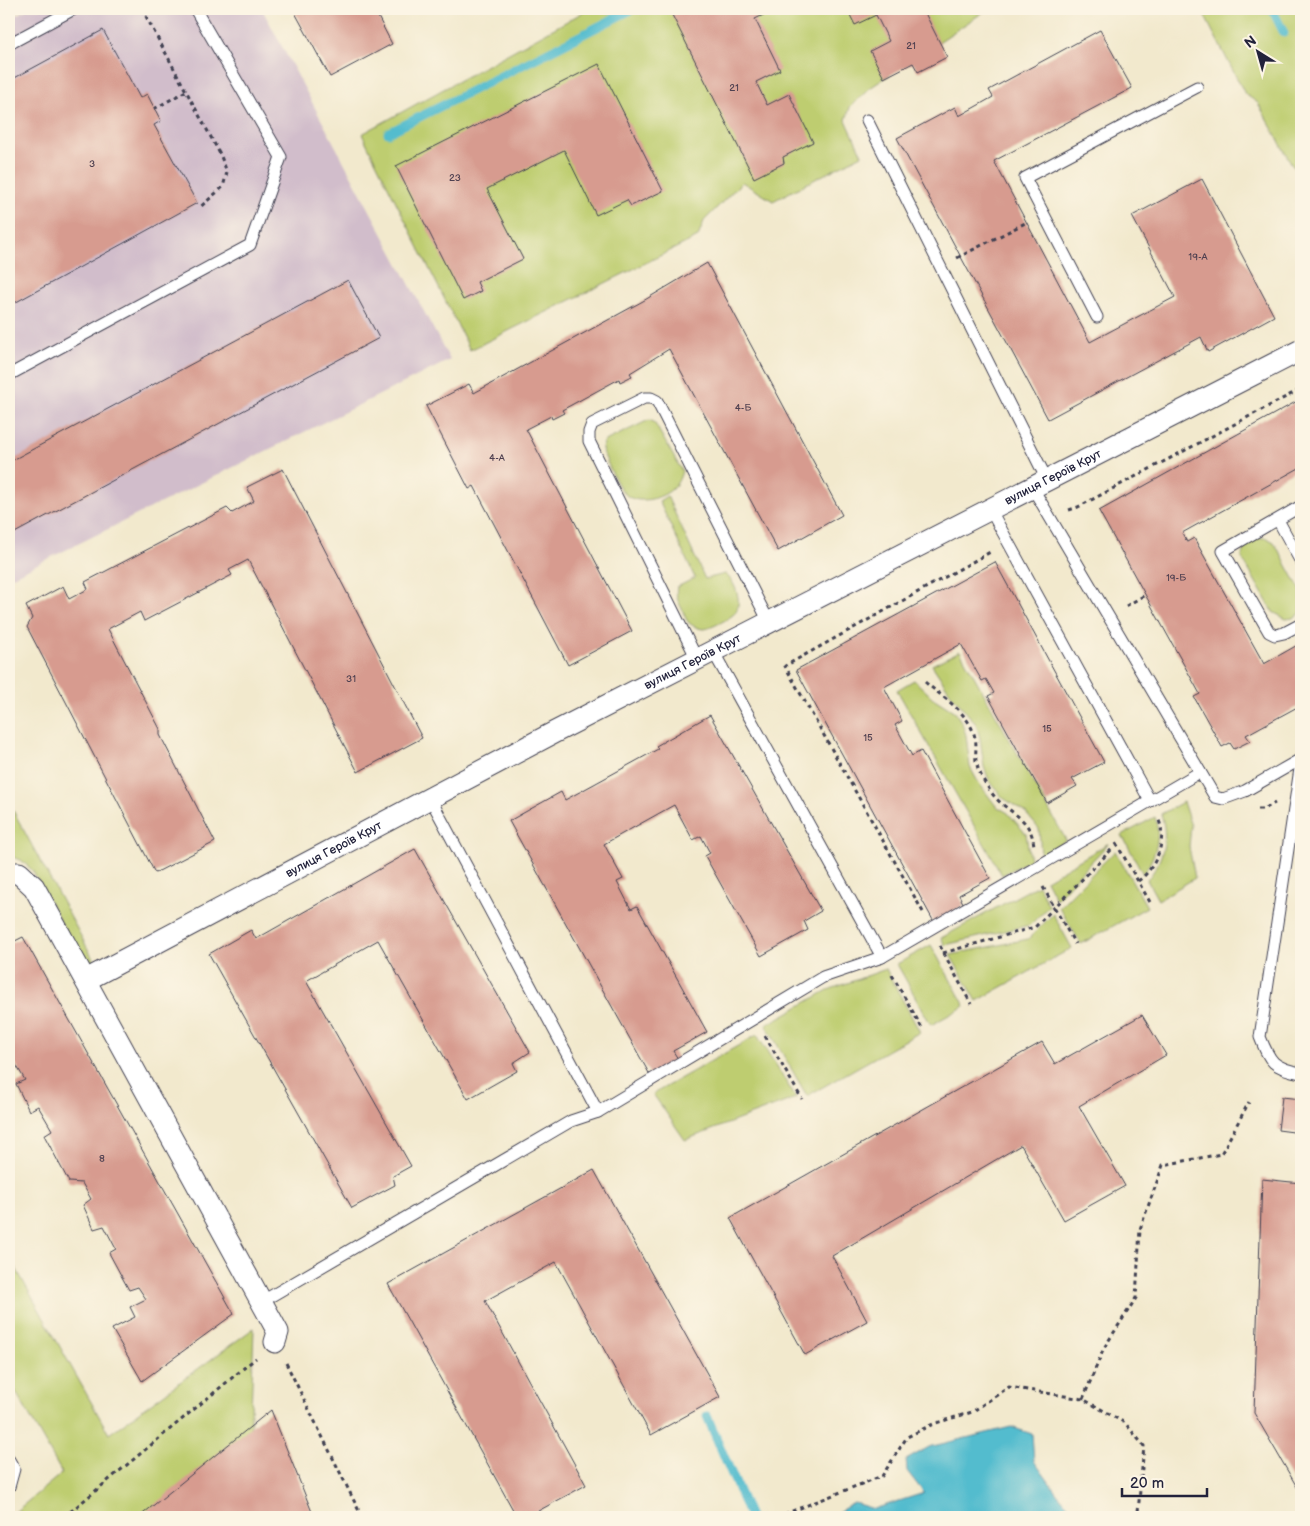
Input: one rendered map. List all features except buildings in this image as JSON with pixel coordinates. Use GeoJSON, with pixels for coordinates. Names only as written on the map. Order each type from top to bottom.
{"type":"FeatureCollection","features":[{"type":"Feature","properties":{"kind":"street","name":"вулиця Героїв Крут"},"geometry":{"type":"LineString","coordinates":[[86,980],[705,655],[1301,350]]}},
{"type":"Feature","properties":{"kind":"street"},"geometry":{"type":"LineString","coordinates":[[9,873],[19,873],[34,887],[278,1332],[276,1342]]}},
{"type":"Feature","properties":{"kind":"lane"},"geometry":{"type":"LineString","coordinates":[[9,44],[74,9]]}},
{"type":"Feature","properties":{"kind":"lane"},"geometry":{"type":"LineString","coordinates":[[9,375],[250,245],[281,157],[195,9]]}},
{"type":"Feature","properties":{"kind":"lane"},"geometry":{"type":"LineString","coordinates":[[1097,317],[1025,178],[1197,87]]}},
{"type":"Feature","properties":{"kind":"lane"},"geometry":{"type":"LineString","coordinates":[[867,120],[940,267],[1040,484],[1215,797],[1223,799],[1246,791],[1301,761]]}},
{"type":"Feature","properties":{"kind":"lane"},"geometry":{"type":"LineString","coordinates":[[769,622],[657,401],[651,398],[644,398],[592,424],[589,432],[589,441],[705,655],[882,957]]}},
{"type":"Feature","properties":{"kind":"lane"},"geometry":{"type":"LineString","coordinates":[[1301,506],[1224,551],[1268,632],[1276,636],[1301,624]]}},
{"type":"Feature","properties":{"kind":"lane"},"geometry":{"type":"LineString","coordinates":[[990,509],[1150,801]]}},
{"type":"Feature","properties":{"kind":"lane"},"geometry":{"type":"LineString","coordinates":[[1278,520],[1301,562]]}},
{"type":"Feature","properties":{"kind":"lane"},"geometry":{"type":"LineString","coordinates":[[1301,761],[1260,1037],[1269,1059],[1285,1070],[1301,1073]]}},
{"type":"Feature","properties":{"kind":"lane"},"geometry":{"type":"LineString","coordinates":[[261,1302],[572,1120],[598,1112],[824,977],[882,957],[1200,772]]}},
{"type":"Feature","properties":{"kind":"lane"},"geometry":{"type":"LineString","coordinates":[[430,798],[598,1112]]}},
{"type":"Feature","properties":{"kind":"lane"},"geometry":{"type":"LineString","coordinates":[[9,1460],[14,1469],[9,1487]]}},
{"type":"Feature","properties":{"kind":"path"},"geometry":{"type":"LineString","coordinates":[[142,9],[220,154],[227,172],[223,187],[199,208]]}},
{"type":"Feature","properties":{"kind":"path"},"geometry":{"type":"LineString","coordinates":[[154,109],[186,91]]}},
{"type":"Feature","properties":{"kind":"path"},"geometry":{"type":"LineString","coordinates":[[940,267],[1044,214]]}},
{"type":"Feature","properties":{"kind":"path"},"geometry":{"type":"LineString","coordinates":[[1078,507],[1301,389]]}},
{"type":"Feature","properties":{"kind":"path"},"geometry":{"type":"LineString","coordinates":[[926,916],[785,666],[988,553]]}},
{"type":"Feature","properties":{"kind":"path"},"geometry":{"type":"LineString","coordinates":[[925,682],[961,712],[970,726],[975,737],[976,761],[981,775],[991,793],[1002,804],[1024,820],[1032,830],[1035,854]]}},
{"type":"Feature","properties":{"kind":"path"},"geometry":{"type":"LineString","coordinates":[[1138,881],[1149,872],[1157,857],[1161,824],[1158,816]]}},
{"type":"Feature","properties":{"kind":"path"},"geometry":{"type":"LineString","coordinates":[[1114,838],[1150,902]]}},
{"type":"Feature","properties":{"kind":"path"},"geometry":{"type":"LineString","coordinates":[[943,953],[1035,927],[1117,844]]}},
{"type":"Feature","properties":{"kind":"path"},"geometry":{"type":"LineString","coordinates":[[1041,883],[1075,944]]}},
{"type":"Feature","properties":{"kind":"path"},"geometry":{"type":"LineString","coordinates":[[936,941],[971,1004]]}},
{"type":"Feature","properties":{"kind":"path"},"geometry":{"type":"LineString","coordinates":[[882,957],[922,1028]]}},
{"type":"Feature","properties":{"kind":"path"},"geometry":{"type":"LineString","coordinates":[[763,1033],[802,1099]]}},
{"type":"Feature","properties":{"kind":"path"},"geometry":{"type":"LineString","coordinates":[[1083,1399],[1104,1348],[1136,1298],[1140,1229],[1163,1165],[1221,1154],[1250,1102]]}},
{"type":"Feature","properties":{"kind":"path"},"geometry":{"type":"LineString","coordinates":[[64,1517],[276,1342],[362,1517]]}},
{"type":"Feature","properties":{"kind":"path"},"geometry":{"type":"LineString","coordinates":[[776,1517],[882,1476],[907,1437],[933,1424],[972,1412],[1009,1387],[1083,1399],[1125,1423],[1144,1446],[1138,1512],[1140,1517]]}},
{"type":"Feature","properties":{"kind":"shaded area"},"geometry":{"type":"Polygon","coordinates":[[[28,9],[262,9],[450,360],[9,578],[9,19],[28,9]]]}},
{"type":"Feature","properties":{"kind":"green space"},"geometry":{"type":"Polygon","coordinates":[[[589,9],[988,9],[870,88],[850,107],[846,120],[862,155],[773,201],[742,182],[704,221],[698,237],[470,350],[362,134],[589,9]]]}},
{"type":"Feature","properties":{"kind":"green space"},"geometry":{"type":"Polygon","coordinates":[[[1201,9],[1296,9],[1301,17],[1301,181],[1258,103],[1245,94],[1201,9]]]}},
{"type":"Feature","properties":{"kind":"green space"},"geometry":{"type":"Polygon","coordinates":[[[649,420],[654,422],[682,471],[678,482],[668,492],[656,498],[642,500],[629,497],[624,493],[615,480],[602,449],[603,442],[649,420]]]}},
{"type":"Feature","properties":{"kind":"green space"},"geometry":{"type":"Polygon","coordinates":[[[667,496],[705,579],[725,574],[729,577],[737,592],[738,603],[735,613],[707,629],[698,628],[689,623],[677,598],[677,587],[695,578],[659,501],[667,496]]]}},
{"type":"Feature","properties":{"kind":"green space"},"geometry":{"type":"Polygon","coordinates":[[[1256,538],[1267,538],[1274,542],[1301,591],[1301,613],[1293,618],[1286,619],[1273,612],[1242,558],[1246,546],[1256,538]]]}},
{"type":"Feature","properties":{"kind":"green space"},"geometry":{"type":"Polygon","coordinates":[[[960,651],[1066,840],[1041,855],[1039,829],[1025,812],[1003,798],[989,780],[984,767],[976,724],[952,695],[932,665],[960,651]]]}},
{"type":"Feature","properties":{"kind":"green space"},"geometry":{"type":"Polygon","coordinates":[[[914,680],[933,698],[955,712],[962,723],[966,735],[970,767],[978,782],[996,806],[1008,813],[1026,834],[1030,860],[1002,875],[897,690],[914,680]]]}},
{"type":"Feature","properties":{"kind":"green space"},"geometry":{"type":"Polygon","coordinates":[[[1183,802],[1191,826],[1189,847],[1195,878],[1158,900],[1147,880],[1153,873],[1163,849],[1164,832],[1161,814],[1183,802]]]}},
{"type":"Feature","properties":{"kind":"green space"},"geometry":{"type":"Polygon","coordinates":[[[9,803],[96,964],[87,969],[32,870],[21,860],[9,856],[9,803]]]}},
{"type":"Feature","properties":{"kind":"green space"},"geometry":{"type":"Polygon","coordinates":[[[1155,817],[1157,825],[1156,847],[1143,874],[1122,835],[1155,817]]]}},
{"type":"Feature","properties":{"kind":"green space"},"geometry":{"type":"Polygon","coordinates":[[[1109,843],[1056,899],[1046,880],[1109,843]]]}},
{"type":"Feature","properties":{"kind":"green space"},"geometry":{"type":"Polygon","coordinates":[[[1115,851],[1147,907],[1081,944],[1059,907],[1115,851]]]}},
{"type":"Feature","properties":{"kind":"green space"},"geometry":{"type":"Polygon","coordinates":[[[1038,885],[1049,906],[1030,925],[945,945],[941,938],[1038,885]]]}},
{"type":"Feature","properties":{"kind":"green space"},"geometry":{"type":"Polygon","coordinates":[[[1053,914],[1072,948],[977,1001],[950,955],[1028,939],[1053,914]]]}},
{"type":"Feature","properties":{"kind":"green space"},"geometry":{"type":"Polygon","coordinates":[[[931,945],[965,1006],[931,1025],[897,964],[931,945]]]}},
{"type":"Feature","properties":{"kind":"green space"},"geometry":{"type":"Polygon","coordinates":[[[886,969],[920,1032],[807,1096],[766,1025],[828,990],[886,969]]]}},
{"type":"Feature","properties":{"kind":"green space"},"geometry":{"type":"Polygon","coordinates":[[[757,1035],[796,1098],[685,1140],[653,1094],[757,1035]]]}},
{"type":"Feature","properties":{"kind":"green space"},"geometry":{"type":"Polygon","coordinates":[[[9,1256],[109,1434],[254,1328],[250,1440],[166,1517],[9,1517],[62,1473],[9,1380],[9,1256]]]}},
{"type":"Feature","properties":{"kind":"water"},"geometry":{"type":"Polygon","coordinates":[[[1011,1427],[1032,1434],[1034,1461],[1057,1493],[1078,1517],[829,1517],[854,1503],[874,1509],[924,1493],[907,1471],[906,1460],[929,1447],[1011,1427]]]}},
{"type":"Feature","properties":{"kind":"waterway"},"geometry":{"type":"LineString","coordinates":[[388,133],[633,9]]}},
{"type":"Feature","properties":{"kind":"waterway"},"geometry":{"type":"LineString","coordinates":[[1272,9],[1284,33]]}},
{"type":"Feature","properties":{"kind":"waterway"},"geometry":{"type":"LineString","coordinates":[[707,1416],[750,1517]]}}]}
